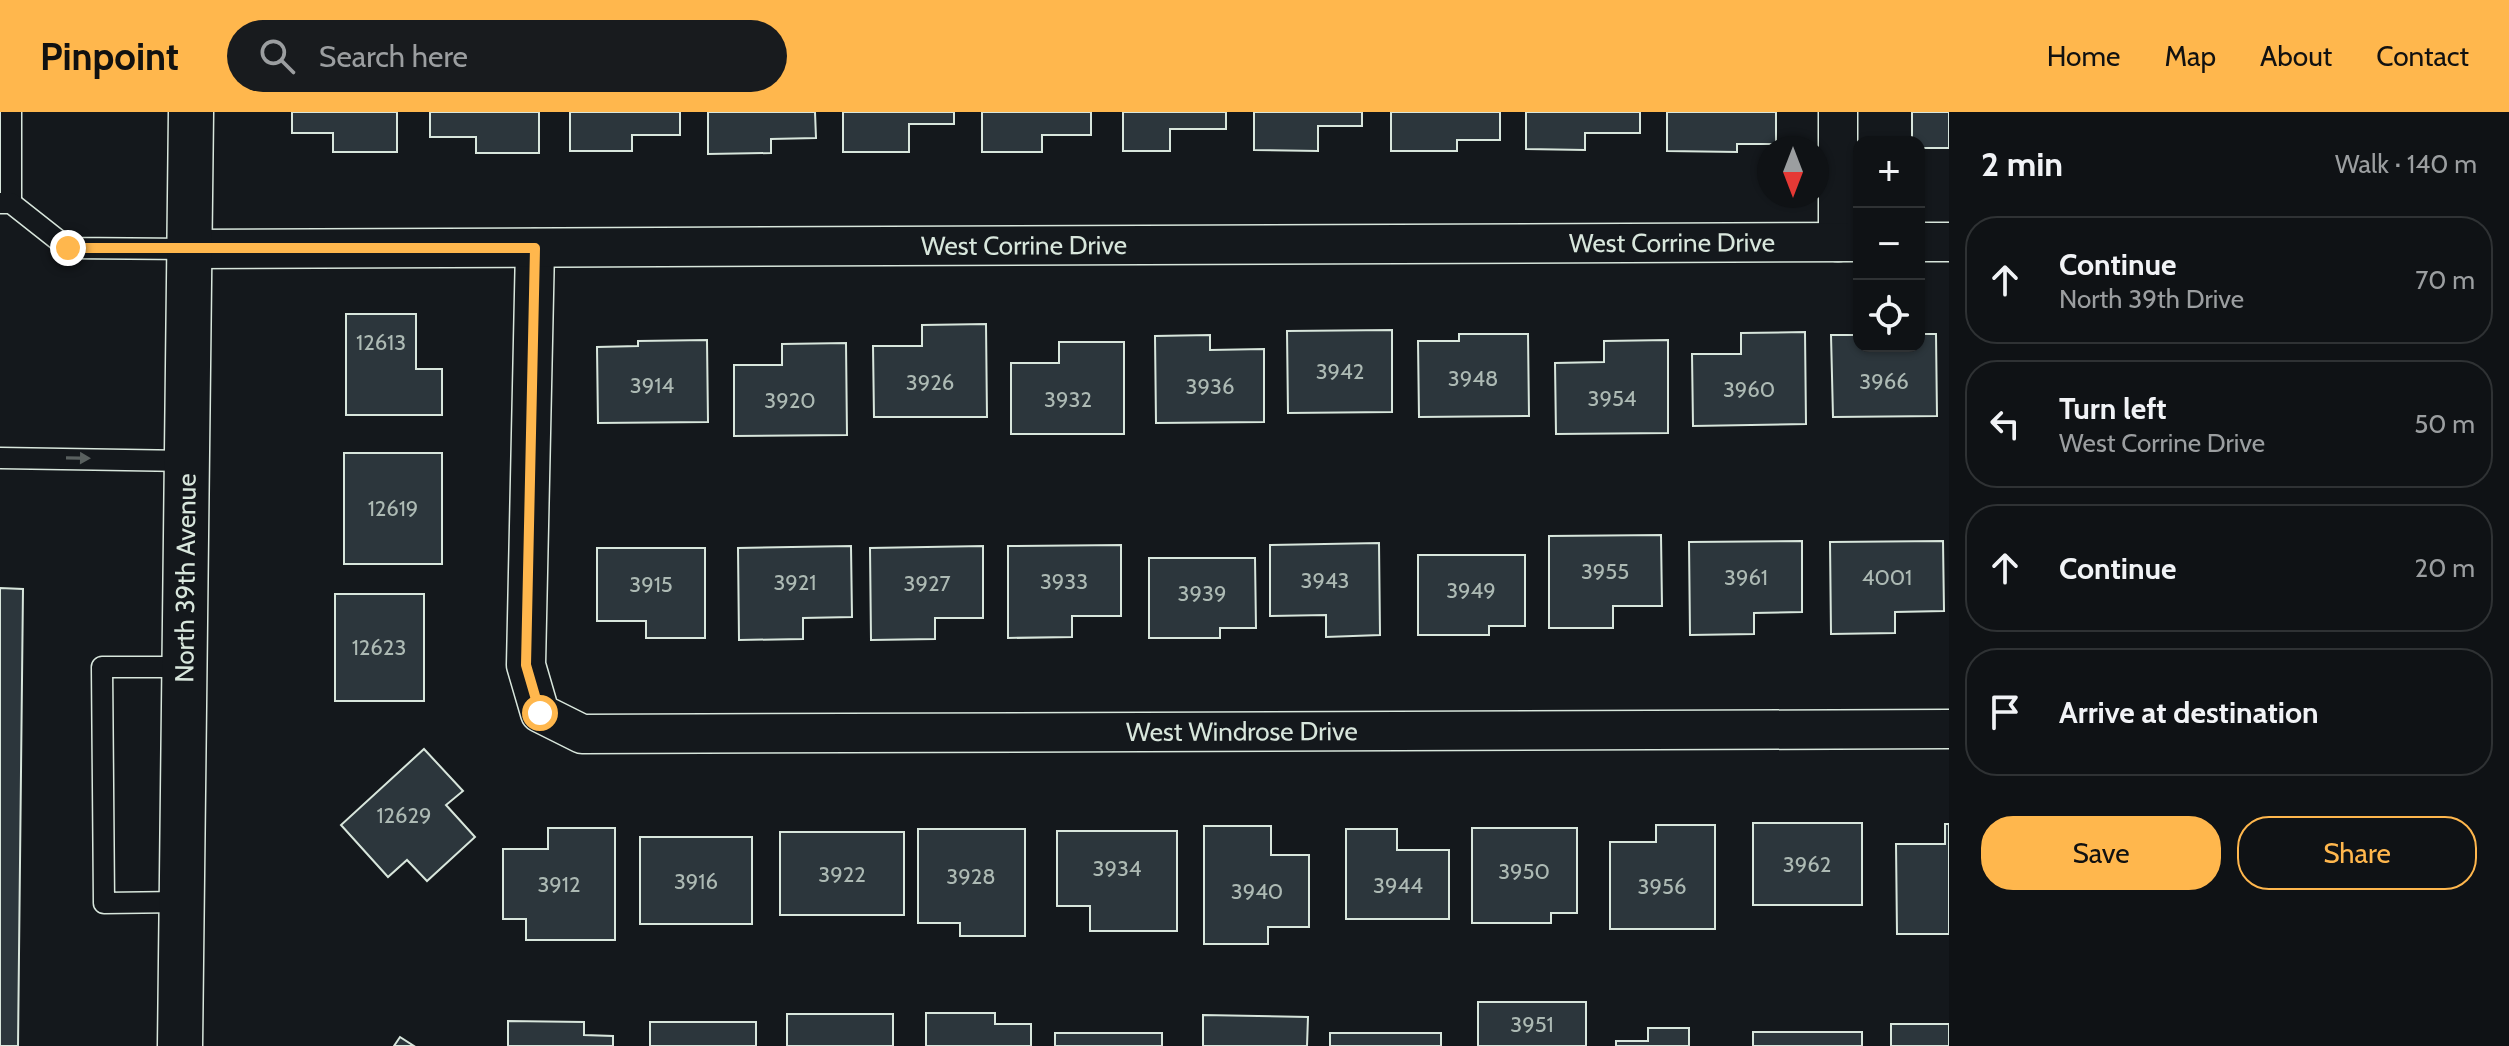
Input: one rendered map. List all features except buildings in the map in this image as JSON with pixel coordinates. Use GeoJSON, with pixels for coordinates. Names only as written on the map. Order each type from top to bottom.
{"type":"FeatureCollection","features":[{"type":"Feature","properties":{"kind":"street","name":"North 39th Avenue"},"geometry":{"type":"LineString","coordinates":[[180,1046],[191,112]]}},
{"type":"Feature","properties":{"kind":"street"},"geometry":{"type":"LineString","coordinates":[[1838,112],[1848,242]]}},
{"type":"Feature","properties":{"kind":"street","name":"West Corrine Drive"},"geometry":{"type":"LineString","coordinates":[[190,249],[1848,242]]}},
{"type":"Feature","properties":{"kind":"street"},"geometry":{"type":"LineString","coordinates":[[1925,242],[1949,242]]}},
{"type":"Feature","properties":{"kind":"street","name":"West Windrose Drive"},"geometry":{"type":"LineString","coordinates":[[535,248],[526,665],[540,713],[582,734],[1949,729]]}},
{"type":"Feature","properties":{"kind":"lane"},"geometry":{"type":"LineString","coordinates":[[11,112],[6,203],[68,248],[190,249]]}},
{"type":"Feature","properties":{"kind":"lane"},"geometry":{"type":"LineString","coordinates":[[0,458],[188,461]]}},
{"type":"Feature","properties":{"kind":"lane"},"geometry":{"type":"LineString","coordinates":[[181,902],[104,903],[102,667],[184,667]]}},
{"type":"Feature","properties":{"kind":"route"},"geometry":{"type":"LineString","coordinates":[[68,248],[535,248],[526,665],[540,713]]}}]}
